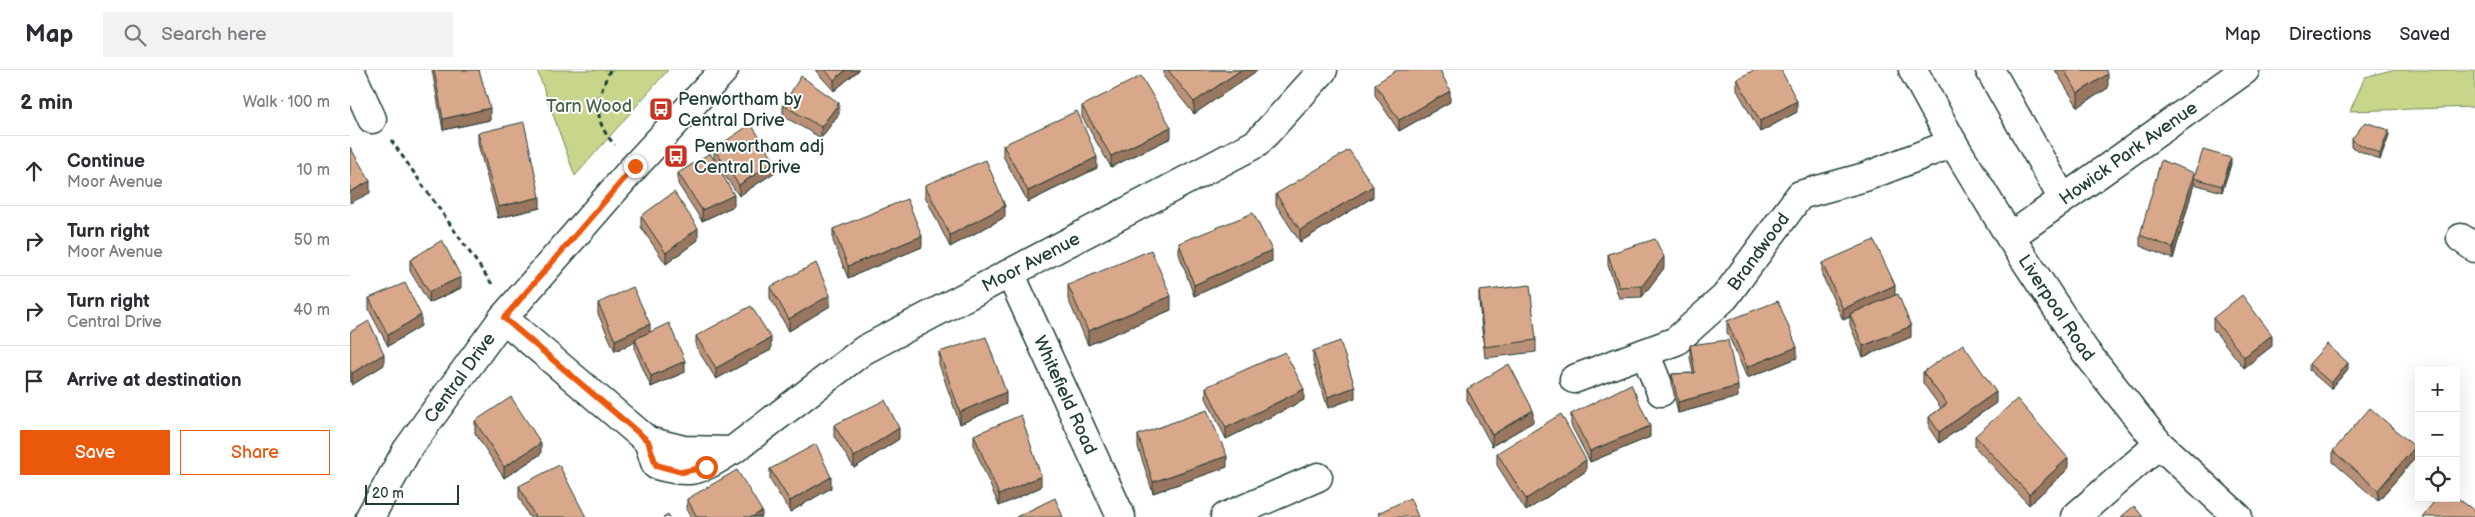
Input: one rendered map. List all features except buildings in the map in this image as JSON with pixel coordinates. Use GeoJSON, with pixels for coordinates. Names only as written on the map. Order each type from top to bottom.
{"type":"FeatureCollection","features":[{"type":"Feature","properties":{"kind":"street"},"geometry":{"type":"LineString","coordinates":[[350,70],[372,119]]}},
{"type":"Feature","properties":{"kind":"street","name":"Central Drive"},"geometry":{"type":"LineString","coordinates":[[370,517],[407,450],[507,314],[635,166],[724,70]]}},
{"type":"Feature","properties":{"kind":"street","name":"Moor Avenue"},"geometry":{"type":"LineString","coordinates":[[507,314],[648,441],[656,465],[682,472],[706,467],[732,451],[864,350],[1257,143],[1323,70]]}},
{"type":"Feature","properties":{"kind":"street","name":"Liverpool Road"},"geometry":{"type":"LineString","coordinates":[[1913,70],[1953,143],[2010,237],[2085,351],[2159,444],[2238,517]]}},
{"type":"Feature","properties":{"kind":"street"},"geometry":{"type":"LineString","coordinates":[[1990,70],[2063,199]]}},
{"type":"Feature","properties":{"kind":"street","name":"Howick Park Avenue"},"geometry":{"type":"LineString","coordinates":[[2010,237],[2245,70]]}},
{"type":"Feature","properties":{"kind":"street","name":"Brandwood"},"geometry":{"type":"LineString","coordinates":[[1574,379],[1676,341],[1725,297],[1800,195],[1865,177],[1953,143]]}},
{"type":"Feature","properties":{"kind":"street","name":"Whitefield Road"},"geometry":{"type":"LineString","coordinates":[[1010,273],[1121,517]]}},
{"type":"Feature","properties":{"kind":"street"},"geometry":{"type":"LineString","coordinates":[[1645,352],[1661,392]]}},
{"type":"Feature","properties":{"kind":"street"},"geometry":{"type":"LineString","coordinates":[[2075,517],[2159,444]]}},
{"type":"Feature","properties":{"kind":"street"},"geometry":{"type":"LineString","coordinates":[[1225,517],[1318,477]]}},
{"type":"Feature","properties":{"kind":"path"},"geometry":{"type":"LineString","coordinates":[[610,70],[599,93],[597,109],[600,122],[611,141],[635,166]]}},
{"type":"Feature","properties":{"kind":"path"},"geometry":{"type":"LineString","coordinates":[[372,119],[397,146],[507,314]]}},
{"type":"Feature","properties":{"kind":"green space","name":"Tarn Wood"},"geometry":{"type":"Polygon","coordinates":[[[537,70],[668,70],[575,176],[537,70]]]}},
{"type":"Feature","properties":{"kind":"green space"},"geometry":{"type":"Polygon","coordinates":[[[2391,70],[2475,70],[2475,107],[2350,111],[2365,77],[2391,70]]]}},
{"type":"Feature","properties":{"kind":"place","name":"Penwortham by Central Drive"},"geometry":{"type":"Point","coordinates":[661,109]}},
{"type":"Feature","properties":{"kind":"place","name":"Penwortham adj Central Drive"},"geometry":{"type":"Point","coordinates":[676,156]}},
{"type":"Feature","properties":{"kind":"route"},"geometry":{"type":"LineString","coordinates":[[635,166],[504,318],[648,441],[656,465],[682,472],[706,467]]}}]}
